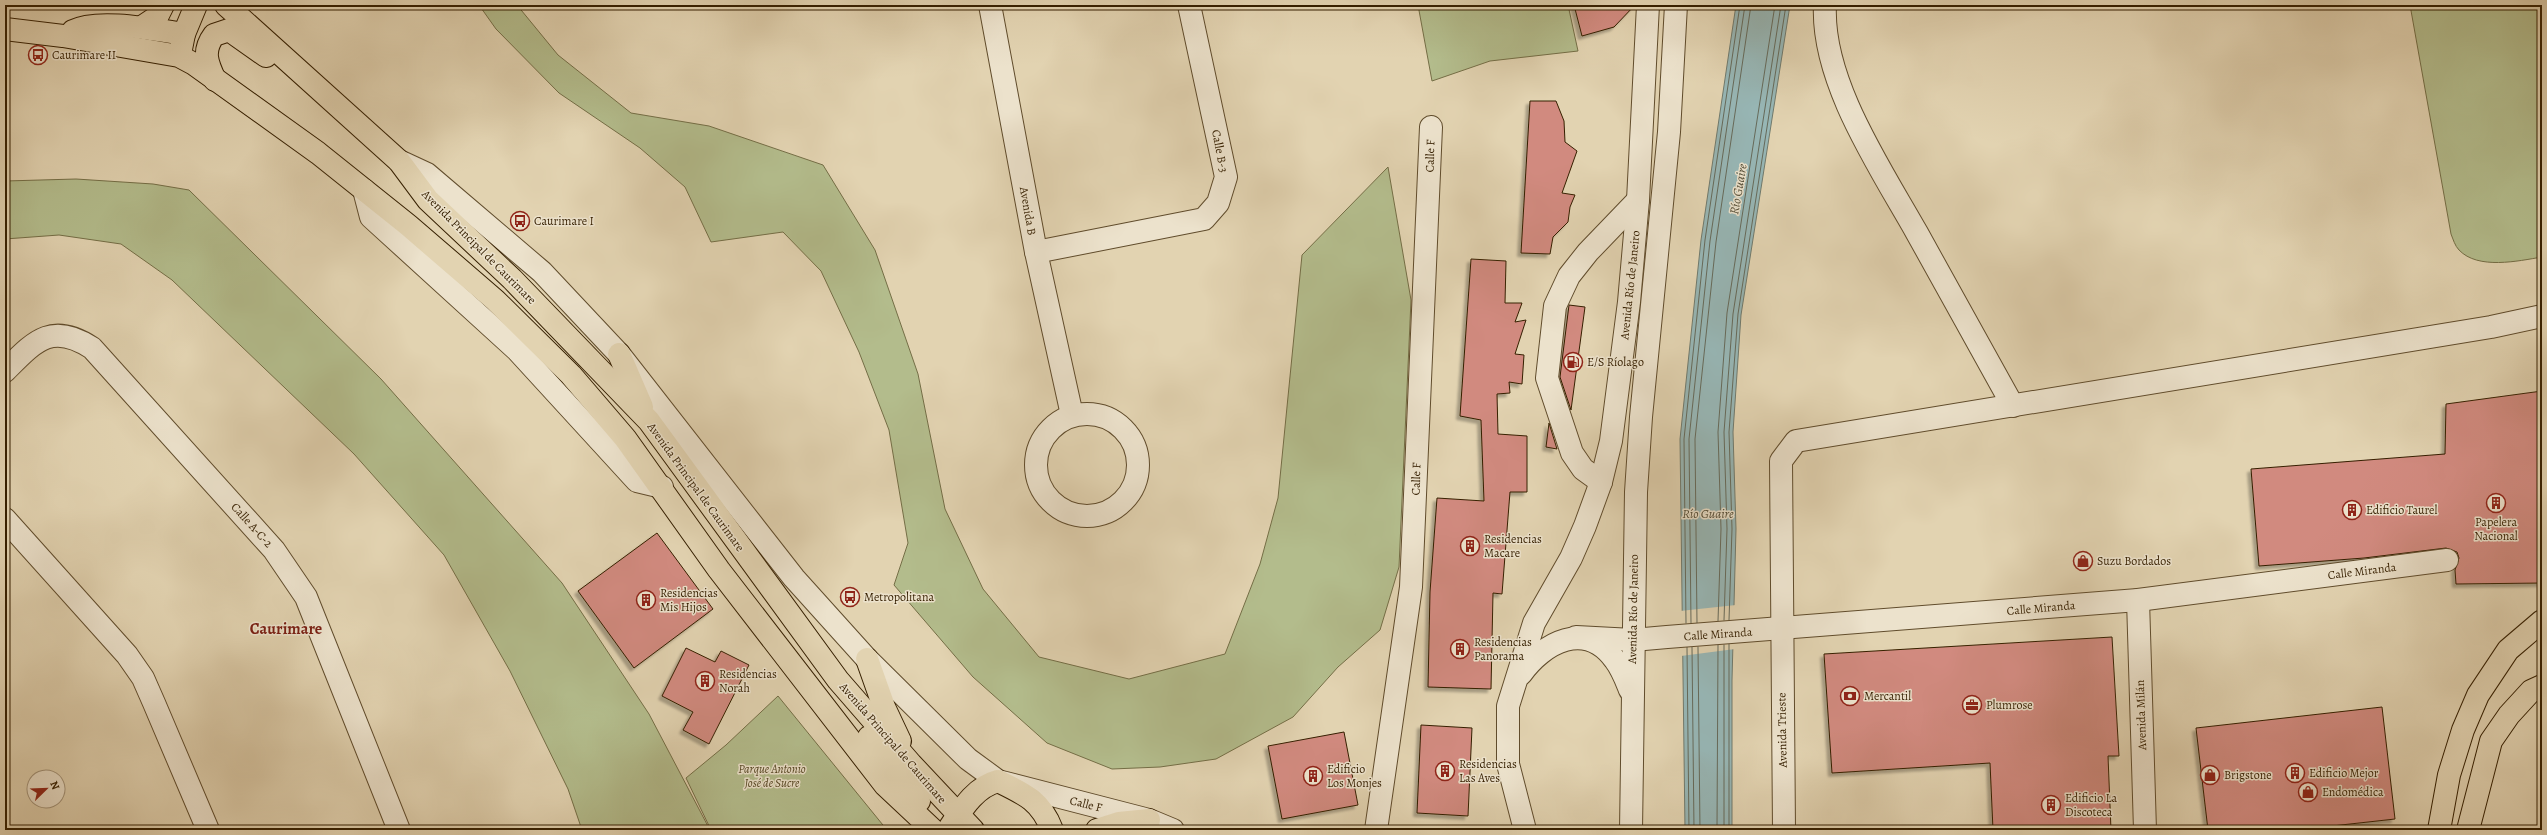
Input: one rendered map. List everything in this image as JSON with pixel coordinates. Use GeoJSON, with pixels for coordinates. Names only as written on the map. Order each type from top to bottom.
{"type":"FeatureCollection","features":[{"type":"Feature","properties":{"kind":"main road"},"geometry":{"type":"LineString","coordinates":[[142,27],[157,17],[163,5]]}},
{"type":"Feature","properties":{"kind":"main road"},"geometry":{"type":"LineString","coordinates":[[179,56],[184,34],[196,5]]}},
{"type":"Feature","properties":{"kind":"main road","name":"Avenida Principal de Caurimare"},"geometry":{"type":"LineString","coordinates":[[226,5],[399,161],[428,200],[512,279],[649,421],[764,582],[838,680],[910,764],[959,825]]}},
{"type":"Feature","properties":{"kind":"main road"},"geometry":{"type":"LineString","coordinates":[[63,36],[84,26],[142,27],[184,34]]}},
{"type":"Feature","properties":{"kind":"main road"},"geometry":{"type":"LineString","coordinates":[[5,29],[63,36],[179,56],[194,64],[318,153],[408,225],[494,300],[572,375],[625,438],[662,487],[719,570],[885,785],[933,830]]}},
{"type":"Feature","properties":{"kind":"main road"},"geometry":{"type":"LineString","coordinates":[[215,80],[206,60],[206,51],[214,35],[229,30],[267,57],[295,82],[320,90]]}},
{"type":"Feature","properties":{"kind":"main road"},"geometry":{"type":"LineString","coordinates":[[620,354],[649,421]]}},
{"type":"Feature","properties":{"kind":"main road"},"geometry":{"type":"LineString","coordinates":[[764,582],[767,605],[929,813],[938,830]]}},
{"type":"Feature","properties":{"kind":"main road"},"geometry":{"type":"LineString","coordinates":[[2439,830],[2449,775],[2463,730],[2478,695],[2508,650],[2542,621]]}},
{"type":"Feature","properties":{"kind":"main road"},"geometry":{"type":"LineString","coordinates":[[867,659],[884,707],[910,764]]}},
{"type":"Feature","properties":{"kind":"main road"},"geometry":{"type":"LineString","coordinates":[[2468,830],[2491,741],[2509,715],[2531,691],[2542,686]]}},
{"type":"Feature","properties":{"kind":"main road"},"geometry":{"type":"LineString","coordinates":[[959,825],[979,790],[987,784],[998,781],[1034,801],[1043,810],[1052,830]]}},
{"type":"Feature","properties":{"kind":"main road"},"geometry":{"type":"LineString","coordinates":[[1097,830],[1119,823],[1149,820]]}},
{"type":"Feature","properties":{"kind":"street","name":"Avenida B"},"geometry":{"type":"LineString","coordinates":[[990,5],[1036,252],[1072,415]]}},
{"type":"Feature","properties":{"kind":"street","name":"Calle B-3"},"geometry":{"type":"LineString","coordinates":[[1036,252],[1204,219],[1218,203],[1226,177],[1189,5]]}},
{"type":"Feature","properties":{"kind":"street","name":"Avenida Río de Janeiro"},"geometry":{"type":"LineString","coordinates":[[1525,830],[1508,764],[1508,706],[1534,623],[1571,558],[1601,482],[1611,441],[1622,361],[1638,200],[1648,5]]}},
{"type":"Feature","properties":{"kind":"street","name":"Avenida Río de Janeiro"},"geometry":{"type":"LineString","coordinates":[[1631,830],[1633,640],[1641,417],[1669,132],[1676,5]]}},
{"type":"Feature","properties":{"kind":"street"},"geometry":{"type":"LineString","coordinates":[[1825,5],[1825,16],[1833,67],[1861,133],[2013,406]]}},
{"type":"Feature","properties":{"kind":"street","name":"Calle F"},"geometry":{"type":"LineString","coordinates":[[1376,830],[1412,586],[1431,127]]}},
{"type":"Feature","properties":{"kind":"street","name":"Avenida Principal de Caurimare"},"geometry":{"type":"LineString","coordinates":[[399,161],[427,174],[542,272],[620,354],[794,578],[867,659],[940,733],[968,759],[998,781]]}},
{"type":"Feature","properties":{"kind":"street"},"geometry":{"type":"LineString","coordinates":[[1601,482],[1583,469],[1572,453],[1547,378],[1555,306],[1569,276],[1588,252],[1638,200]]}},
{"type":"Feature","properties":{"kind":"street","name":"Avenida Trieste"},"geometry":{"type":"LineString","coordinates":[[1784,830],[1776,629],[1781,461],[1796,441],[2491,327],[2542,316]]}},
{"type":"Feature","properties":{"kind":"street","name":"Calle A-C-2"},"geometry":{"type":"LineString","coordinates":[[5,371],[35,342],[53,336],[75,337],[86,344],[274,550],[306,597],[399,830]]}},
{"type":"Feature","properties":{"kind":"street"},"geometry":{"type":"LineString","coordinates":[[1095,413],[1110,418],[1123,429],[1135,446],[1139,463],[1137,480],[1128,496],[1120,505],[1108,513],[1088,517],[1064,511],[1053,504],[1040,488],[1036,470],[1036,454],[1043,437],[1055,424],[1072,415],[1095,413]]}},
{"type":"Feature","properties":{"kind":"street"},"geometry":{"type":"LineString","coordinates":[[5,519],[127,655],[143,678],[208,830]]}},
{"type":"Feature","properties":{"kind":"street","name":"Calle Miranda"},"geometry":{"type":"LineString","coordinates":[[1514,685],[1529,662],[1542,651],[1564,639],[1576,637],[1633,640],[2138,600],[2447,560]]}},
{"type":"Feature","properties":{"kind":"street","name":"Avenida Milán"},"geometry":{"type":"LineString","coordinates":[[2138,600],[2145,830]]}},
{"type":"Feature","properties":{"kind":"street"},"geometry":{"type":"LineString","coordinates":[[1576,637],[1594,643],[1615,659],[1632,695]]}},
{"type":"Feature","properties":{"kind":"street","name":"Calle F"},"geometry":{"type":"LineString","coordinates":[[998,781],[1149,820],[1173,830]]}},
{"type":"Feature","properties":{"kind":"green space"},"geometry":{"type":"Polygon","coordinates":[[[479,5],[517,5],[558,55],[631,113],[709,126],[823,165],[875,250],[918,374],[945,509],[983,589],[1039,657],[1129,679],[1225,654],[1260,564],[1278,498],[1302,255],[1388,167],[1411,300],[1399,567],[1380,630],[1338,667],[1293,717],[1216,759],[1160,767],[1112,769],[1047,743],[973,677],[894,585],[908,543],[889,430],[859,352],[821,271],[783,232],[711,242],[685,187],[640,148],[559,93],[496,29],[479,5]]]}},
{"type":"Feature","properties":{"kind":"green space"},"geometry":{"type":"Polygon","coordinates":[[[1418,5],[1568,5],[1578,51],[1490,61],[1432,81],[1418,5]]]}},
{"type":"Feature","properties":{"kind":"green space"},"geometry":{"type":"Polygon","coordinates":[[[2410,5],[2542,5],[2542,257],[2510,262],[2487,262],[2467,256],[2459,250],[2455,244],[2451,234],[2410,5]]]}},
{"type":"Feature","properties":{"kind":"green space"},"geometry":{"type":"Polygon","coordinates":[[[76,179],[153,184],[189,190],[381,379],[562,583],[649,714],[710,830],[582,830],[568,789],[510,671],[444,555],[354,454],[172,280],[121,244],[59,235],[5,239],[5,181],[76,179]]]}},
{"type":"Feature","properties":{"kind":"green space","name":"Parque Antonio José de Sucre"},"geometry":{"type":"Polygon","coordinates":[[[778,696],[887,830],[711,830],[686,778],[726,745],[778,696]]]}},
{"type":"Feature","properties":{"kind":"water","name":"Río Guaire"},"geometry":{"type":"Polygon","coordinates":[[[1736,5],[1790,5],[1741,315],[1733,432],[1736,529],[1732,680],[1732,830],[1685,830],[1680,439],[1701,240],[1736,5]]]}},
{"type":"Feature","properties":{"kind":"pier"},"geometry":{"type":"Polygon","coordinates":[[[1736,605],[1735,649],[1681,656],[1680,611],[1736,605]]]}},
{"type":"Feature","properties":{"kind":"building"},"geometry":{"type":"Polygon","coordinates":[[[1574,5],[1635,5],[1614,27],[1582,36],[1574,5]]]}},
{"type":"Feature","properties":{"kind":"building"},"geometry":{"type":"Polygon","coordinates":[[[1530,101],[1556,101],[1564,121],[1565,142],[1577,151],[1562,193],[1575,195],[1570,207],[1568,222],[1553,237],[1550,254],[1521,253],[1530,101]]]}},
{"type":"Feature","properties":{"kind":"building"},"geometry":{"type":"Polygon","coordinates":[[[1471,259],[1506,261],[1505,303],[1522,303],[1515,322],[1526,320],[1515,354],[1524,355],[1522,384],[1509,382],[1510,393],[1497,394],[1498,434],[1527,436],[1527,492],[1510,492],[1502,594],[1493,593],[1491,689],[1428,687],[1430,592],[1437,498],[1484,501],[1481,420],[1460,416],[1471,259]]]}},
{"type":"Feature","properties":{"kind":"building"},"geometry":{"type":"Polygon","coordinates":[[[1569,305],[1585,307],[1571,410],[1560,377],[1569,305]]]}},
{"type":"Feature","properties":{"kind":"building"},"geometry":{"type":"Polygon","coordinates":[[[2542,391],[2542,583],[2456,584],[2455,570],[2459,558],[2457,552],[2446,548],[2364,558],[2259,566],[2251,469],[2445,454],[2446,404],[2542,391]]]}},
{"type":"Feature","properties":{"kind":"building"},"geometry":{"type":"Polygon","coordinates":[[[1549,423],[1557,449],[1546,447],[1549,423]]]}},
{"type":"Feature","properties":{"kind":"building","name":"Residencias Mis Hijos"},"geometry":{"type":"Polygon","coordinates":[[[657,533],[713,609],[634,668],[578,591],[657,533]]]}},
{"type":"Feature","properties":{"kind":"building","name":"Plumrose"},"geometry":{"type":"Polygon","coordinates":[[[2112,637],[2119,756],[2108,756],[2111,830],[1993,830],[1990,763],[1832,773],[1824,654],[2112,637]]]}},
{"type":"Feature","properties":{"kind":"building","name":"Residencias Norah"},"geometry":{"type":"Polygon","coordinates":[[[686,648],[715,662],[721,651],[749,665],[709,744],[683,730],[693,712],[662,696],[686,648]]]}},
{"type":"Feature","properties":{"kind":"building","name":"Edificio Mejor"},"geometry":{"type":"Polygon","coordinates":[[[2382,707],[2395,819],[2296,830],[2208,830],[2196,728],[2382,707]]]}},
{"type":"Feature","properties":{"kind":"building","name":"Residencias Las Aves"},"geometry":{"type":"Polygon","coordinates":[[[1421,725],[1472,728],[1468,816],[1417,813],[1421,725]]]}},
{"type":"Feature","properties":{"kind":"building","name":"Edificio Los Monjes"},"geometry":{"type":"Polygon","coordinates":[[[1344,732],[1358,805],[1282,819],[1268,746],[1344,732]]]}},
{"type":"Feature","properties":{"kind":"place","name":"Caurimare II"},"geometry":{"type":"Point","coordinates":[38,55]}},
{"type":"Feature","properties":{"kind":"place","name":"Caurimare I"},"geometry":{"type":"Point","coordinates":[520,221]}},
{"type":"Feature","properties":{"kind":"place","name":"E/S Ríolago"},"geometry":{"type":"Point","coordinates":[1573,362]}},
{"type":"Feature","properties":{"kind":"place","name":"Papelera Nacional"},"geometry":{"type":"Point","coordinates":[2496,503]}},
{"type":"Feature","properties":{"kind":"place","name":"Edificio Taurel"},"geometry":{"type":"Point","coordinates":[2352,510]}},
{"type":"Feature","properties":{"kind":"place","name":"Residencias Macare"},"geometry":{"type":"Point","coordinates":[1470,546]}},
{"type":"Feature","properties":{"kind":"place","name":"Suzu Bordados"},"geometry":{"type":"Point","coordinates":[2083,561]}},
{"type":"Feature","properties":{"kind":"place","name":"Metropolitana"},"geometry":{"type":"Point","coordinates":[850,597]}},
{"type":"Feature","properties":{"kind":"place","name":"Residencias Mis Hijos"},"geometry":{"type":"Point","coordinates":[646,600]}},
{"type":"Feature","properties":{"kind":"place","name":"Residencias Panorama"},"geometry":{"type":"Point","coordinates":[1460,649]}},
{"type":"Feature","properties":{"kind":"place","name":"Residencias Norah"},"geometry":{"type":"Point","coordinates":[705,681]}},
{"type":"Feature","properties":{"kind":"place","name":"Mercantil"},"geometry":{"type":"Point","coordinates":[1850,696]}},
{"type":"Feature","properties":{"kind":"place","name":"Plumrose"},"geometry":{"type":"Point","coordinates":[1972,705]}},
{"type":"Feature","properties":{"kind":"place","name":"Residencias Las Aves"},"geometry":{"type":"Point","coordinates":[1445,771]}},
{"type":"Feature","properties":{"kind":"place","name":"Edificio Mejor"},"geometry":{"type":"Point","coordinates":[2295,773]}},
{"type":"Feature","properties":{"kind":"place","name":"Brigstone"},"geometry":{"type":"Point","coordinates":[2210,775]}},
{"type":"Feature","properties":{"kind":"place","name":"Edificio Los Monjes"},"geometry":{"type":"Point","coordinates":[1313,776]}},
{"type":"Feature","properties":{"kind":"place","name":"Endomédica"},"geometry":{"type":"Point","coordinates":[2308,792]}},
{"type":"Feature","properties":{"kind":"place","name":"Edificio La Discoteca"},"geometry":{"type":"Point","coordinates":[2051,805]}},
{"type":"Feature","properties":{"kind":"district","name":"Caurimare"},"geometry":{"type":"Point","coordinates":[286,629]}}]}
